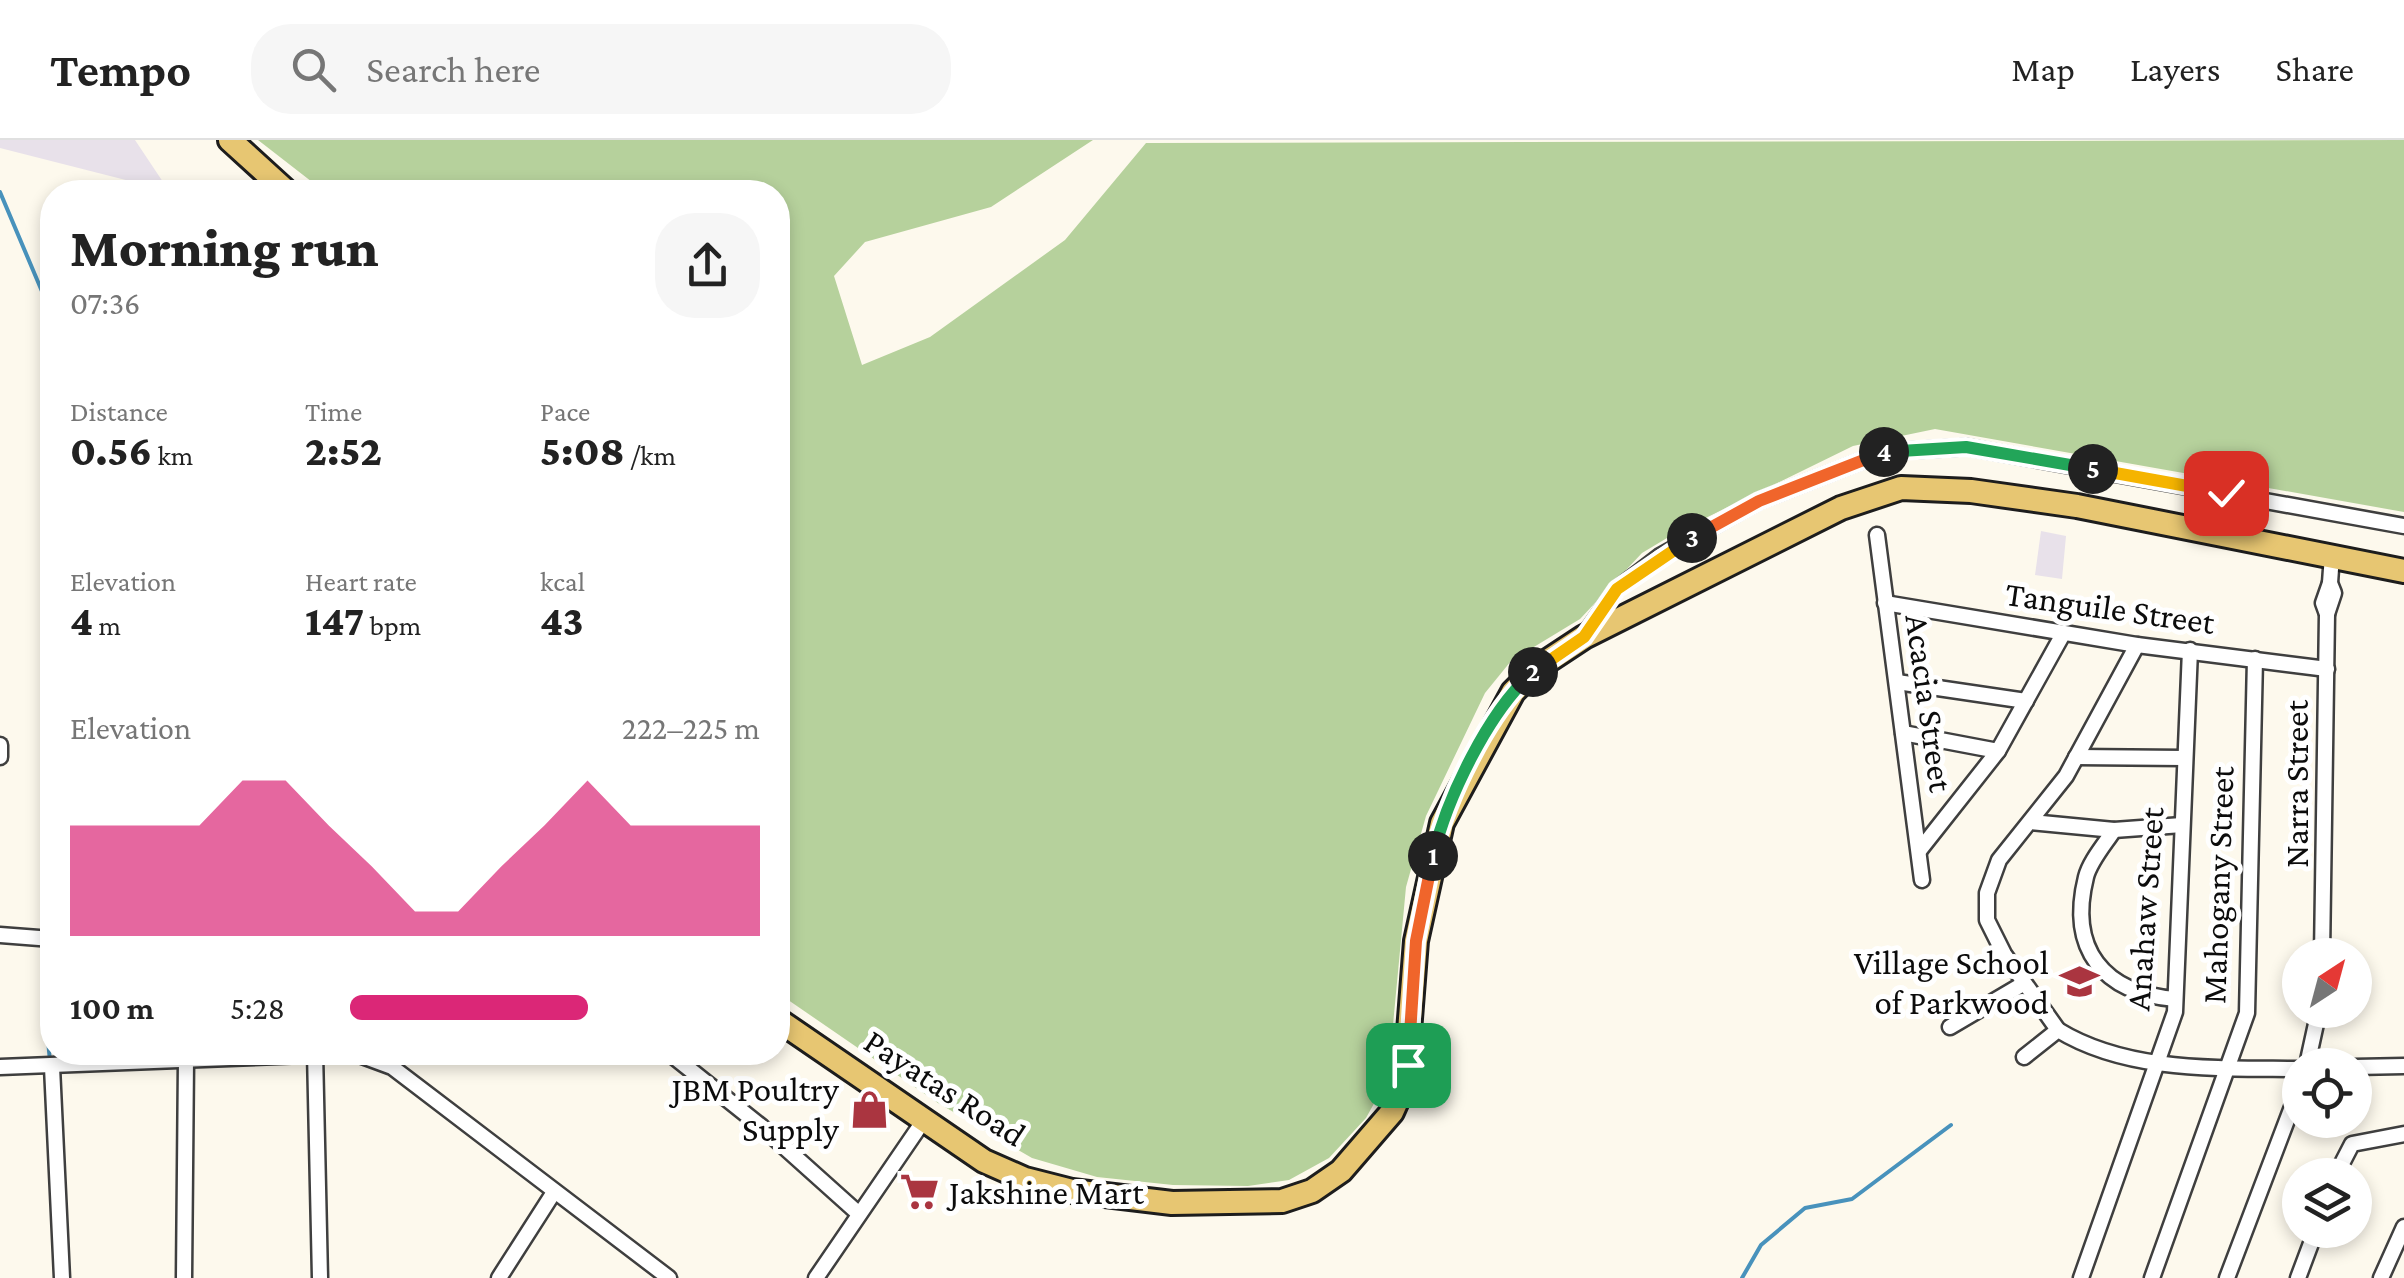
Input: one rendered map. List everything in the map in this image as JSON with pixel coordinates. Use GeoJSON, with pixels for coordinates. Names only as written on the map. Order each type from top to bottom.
{"type":"FeatureCollection","features":[{"type":"Feature","properties":{"kind":"main road"},"geometry":{"type":"LineString","coordinates":[[230,140],[274,180]]}},
{"type":"Feature","properties":{"kind":"main road","name":"Payatas Road"},"geometry":{"type":"LineString","coordinates":[[790,1028],[999,1169],[1072,1191],[1172,1203],[1282,1201],[1328,1181],[1380,1129],[1405,1084],[1424,891],[1451,802],[1513,692],[1536,668],[1584,637],[1841,508],[1901,488],[1970,491],[2076,506],[2404,571]]}},
{"type":"Feature","properties":{"kind":"street"},"geometry":{"type":"LineString","coordinates":[[1584,637],[1617,589],[1660,556],[1759,501],[1884,452],[1966,447],[2404,526]]}},
{"type":"Feature","properties":{"kind":"street","name":"Acacia Street"},"geometry":{"type":"LineString","coordinates":[[1878,535],[1922,880]]}},
{"type":"Feature","properties":{"kind":"street","name":"Narra Street"},"geometry":{"type":"LineString","coordinates":[[2322,938],[2327,614],[2323,603],[2330,583],[2332,555]]}},
{"type":"Feature","properties":{"kind":"street","name":"Tanguile Street"},"geometry":{"type":"LineString","coordinates":[[1885,603],[2136,645],[2326,669]]}},
{"type":"Feature","properties":{"kind":"street"},"geometry":{"type":"LineString","coordinates":[[1920,851],[1998,751],[2063,634]]}},
{"type":"Feature","properties":{"kind":"street"},"geometry":{"type":"LineString","coordinates":[[2136,645],[2076,757],[2032,822],[1999,860],[1988,893],[1987,920],[2023,984],[2058,1030],[2082,1045],[2156,1063],[2282,1069]]}},
{"type":"Feature","properties":{"kind":"street","name":"Anahaw Street"},"geometry":{"type":"LineString","coordinates":[[2081,1278],[2175,998],[2190,650]]}},
{"type":"Feature","properties":{"kind":"street","name":"Mahogany Street"},"geometry":{"type":"LineString","coordinates":[[2152,1278],[2230,1068],[2246,1013],[2256,659]]}},
{"type":"Feature","properties":{"kind":"street"},"geometry":{"type":"LineString","coordinates":[[1897,682],[2026,700]]}},
{"type":"Feature","properties":{"kind":"street"},"geometry":{"type":"LineString","coordinates":[[1903,733],[1998,751]]}},
{"type":"Feature","properties":{"kind":"street"},"geometry":{"type":"LineString","coordinates":[[0,745],[0,757]]}},
{"type":"Feature","properties":{"kind":"street"},"geometry":{"type":"LineString","coordinates":[[2076,757],[2184,758]]}},
{"type":"Feature","properties":{"kind":"street"},"geometry":{"type":"LineString","coordinates":[[2032,822],[2114,830],[2182,826]]}},
{"type":"Feature","properties":{"kind":"street"},"geometry":{"type":"LineString","coordinates":[[2114,830],[2086,874],[2080,927],[2090,954],[2113,982],[2175,998]]}},
{"type":"Feature","properties":{"kind":"street"},"geometry":{"type":"LineString","coordinates":[[0,936],[40,938]]}},
{"type":"Feature","properties":{"kind":"street"},"geometry":{"type":"LineString","coordinates":[[1950,1027],[2023,984]]}},
{"type":"Feature","properties":{"kind":"street"},"geometry":{"type":"LineString","coordinates":[[2024,1057],[2058,1030]]}},
{"type":"Feature","properties":{"kind":"street"},"geometry":{"type":"LineString","coordinates":[[0,1067],[74,1065]]}},
{"type":"Feature","properties":{"kind":"street"},"geometry":{"type":"LineString","coordinates":[[184,1278],[186,1065]]}},
{"type":"Feature","properties":{"kind":"street"},"geometry":{"type":"LineString","coordinates":[[315,1065],[320,1278]]}},
{"type":"Feature","properties":{"kind":"street"},"geometry":{"type":"LineString","coordinates":[[387,1065],[660,1275]]}},
{"type":"Feature","properties":{"kind":"street"},"geometry":{"type":"LineString","coordinates":[[684,1065],[860,1214]]}},
{"type":"Feature","properties":{"kind":"street"},"geometry":{"type":"LineString","coordinates":[[52,1066],[62,1278]]}},
{"type":"Feature","properties":{"kind":"street"},"geometry":{"type":"LineString","coordinates":[[2372,1067],[2404,1066]]}},
{"type":"Feature","properties":{"kind":"street"},"geometry":{"type":"LineString","coordinates":[[816,1278],[924,1120]]}},
{"type":"Feature","properties":{"kind":"street"},"geometry":{"type":"LineString","coordinates":[[2227,1278],[2282,1133]]}},
{"type":"Feature","properties":{"kind":"street"},"geometry":{"type":"LineString","coordinates":[[2345,1158],[2352,1144],[2404,1134]]}},
{"type":"Feature","properties":{"kind":"street"},"geometry":{"type":"LineString","coordinates":[[500,1278],[554,1192]]}},
{"type":"Feature","properties":{"kind":"street"},"geometry":{"type":"LineString","coordinates":[[2381,1278],[2404,1227]]}},
{"type":"Feature","properties":{"kind":"street"},"geometry":{"type":"LineString","coordinates":[[2298,1278],[2309,1248]]}},
{"type":"Feature","properties":{"kind":"shaded area"},"geometry":{"type":"Polygon","coordinates":[[[0,140],[135,140],[162,180],[126,180],[0,148],[0,140]]]}},
{"type":"Feature","properties":{"kind":"shaded area"},"geometry":{"type":"Polygon","coordinates":[[[2041,531],[2066,536],[2062,579],[2035,575],[2041,531]]]}},
{"type":"Feature","properties":{"kind":"green space"},"geometry":{"type":"Polygon","coordinates":[[[258,140],[1093,140],[991,207],[865,242],[834,276],[862,365],[930,337],[1065,240],[1146,143],[2404,140],[2404,512],[1935,429],[1853,446],[1677,532],[1642,553],[1580,619],[1511,661],[1485,693],[1426,816],[1406,887],[1388,1078],[1366,1118],[1329,1158],[1289,1180],[1248,1186],[1173,1185],[1097,1177],[1032,1158],[938,1103],[790,1001],[790,180],[310,180],[258,140]]]}},
{"type":"Feature","properties":{"kind":"waterway"},"geometry":{"type":"LineString","coordinates":[[0,192],[40,287]]}},
{"type":"Feature","properties":{"kind":"waterway"},"geometry":{"type":"LineString","coordinates":[[1742,1278],[1761,1245],[1805,1208],[1852,1199],[1951,1125]]}},
{"type":"Feature","properties":{"kind":"place","name":"Village School of Parkwood"},"geometry":{"type":"Point","coordinates":[2079,982]}},
{"type":"Feature","properties":{"kind":"place","name":"JBM Poultry Supply"},"geometry":{"type":"Point","coordinates":[869,1109]}},
{"type":"Feature","properties":{"kind":"place","name":"Jakshine Mart"},"geometry":{"type":"Point","coordinates":[919,1192]}},
{"type":"Feature","properties":{"kind":"route"},"geometry":{"type":"LineString","coordinates":[[1408,1065],[1416,941],[1424,891],[1442,822],[1462,780],[1513,692],[1536,668],[1584,637],[1617,589],[1660,556],[1759,501],[1884,452],[1966,447],[2226,493]]}}]}
